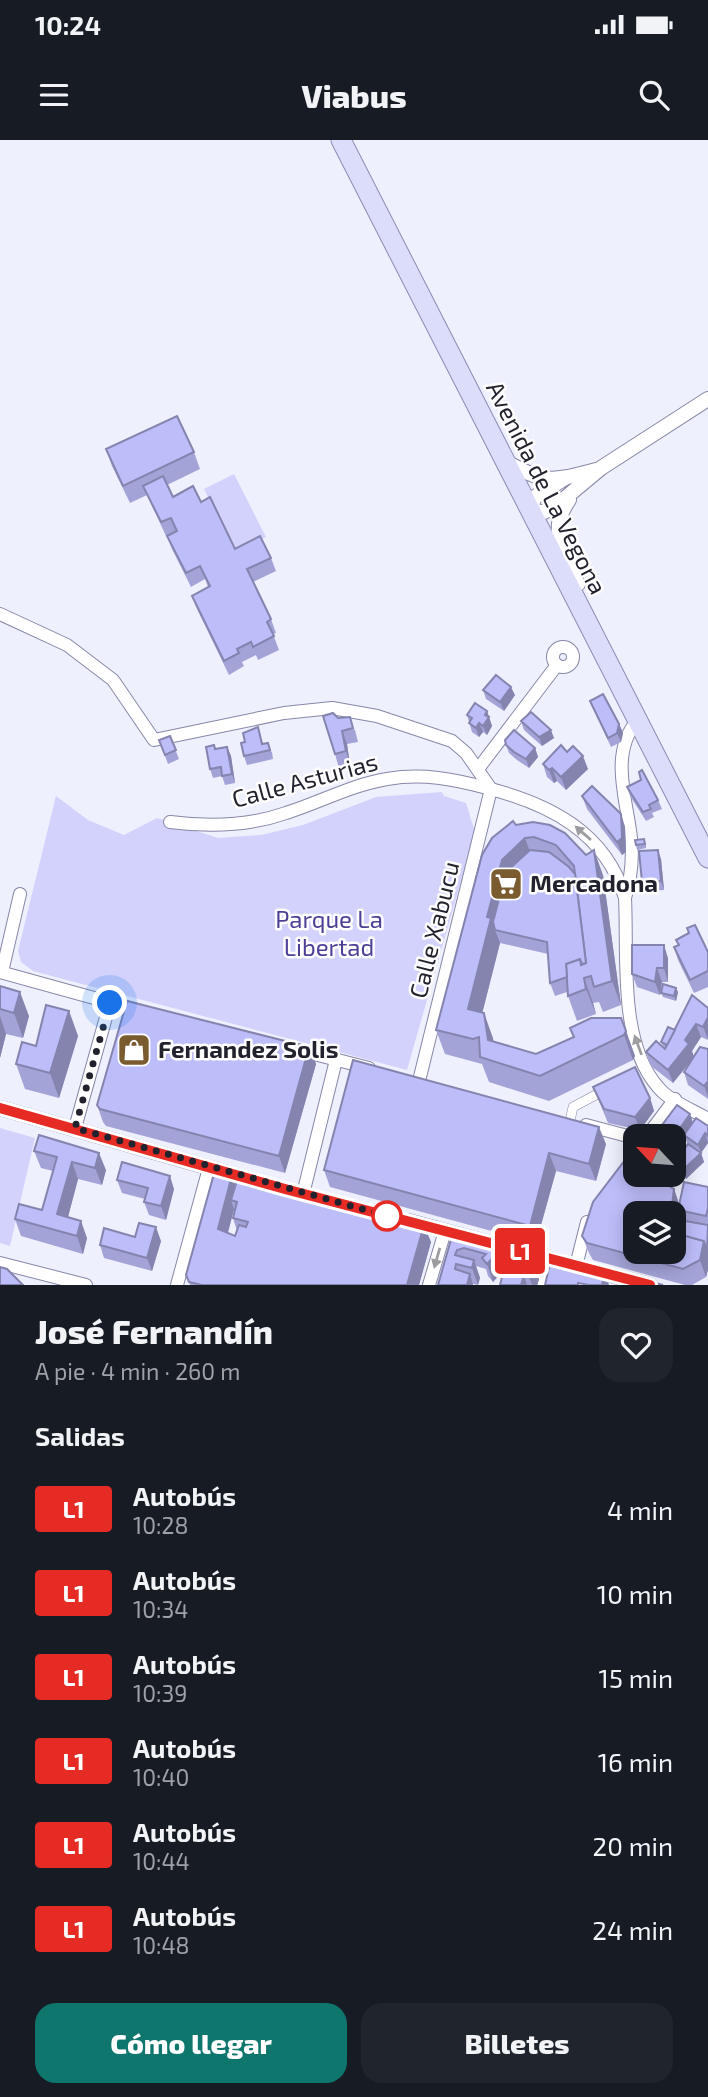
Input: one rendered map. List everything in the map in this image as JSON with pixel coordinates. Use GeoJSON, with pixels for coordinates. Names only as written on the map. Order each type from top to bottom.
{"type":"FeatureCollection","features":[{"type":"Feature","properties":{"kind":"main road","name":"Avenida de La Vegona"},"geometry":{"type":"LineString","coordinates":[[341,140],[708,858]]}},
{"type":"Feature","properties":{"kind":"street"},"geometry":{"type":"LineString","coordinates":[[565,478],[534,497],[529,511],[544,512],[601,468],[708,399]]}},
{"type":"Feature","properties":{"kind":"street"},"geometry":{"type":"LineString","coordinates":[[504,461],[530,476],[545,480],[565,478],[601,468]]}},
{"type":"Feature","properties":{"kind":"street"},"geometry":{"type":"LineString","coordinates":[[579,487],[561,510],[557,538],[584,597],[586,620]]}},
{"type":"Feature","properties":{"kind":"street"},"geometry":{"type":"LineString","coordinates":[[0,614],[67,645],[113,680],[154,740],[284,713],[332,708],[377,716],[452,741],[478,769],[491,789]]}},
{"type":"Feature","properties":{"kind":"street"},"geometry":{"type":"LineString","coordinates":[[478,769],[557,665]]}},
{"type":"Feature","properties":{"kind":"street"},"geometry":{"type":"LineString","coordinates":[[638,721],[629,731],[623,747],[623,794],[631,841],[629,884],[625,898],[628,1003],[632,1030],[646,1068],[660,1090],[708,1119]]}},
{"type":"Feature","properties":{"kind":"street","name":"Calle Asturias"},"geometry":{"type":"LineString","coordinates":[[170,822],[249,823],[286,814],[344,790],[390,779],[442,776],[517,795],[570,821],[608,859],[625,898]]}},
{"type":"Feature","properties":{"kind":"street","name":"Calle Xabucu"},"geometry":{"type":"LineString","coordinates":[[336,1060],[426,1083],[491,789]]}},
{"type":"Feature","properties":{"kind":"street"},"geometry":{"type":"LineString","coordinates":[[20,894],[1,972],[160,1015]]}},
{"type":"Feature","properties":{"kind":"street"},"geometry":{"type":"LineString","coordinates":[[75,1128],[110,1003]]}},
{"type":"Feature","properties":{"kind":"street"},"geometry":{"type":"LineString","coordinates":[[286,1047],[336,1060],[303,1194]]}},
{"type":"Feature","properties":{"kind":"street"},"geometry":{"type":"LineString","coordinates":[[634,1075],[646,1068]]}},
{"type":"Feature","properties":{"kind":"street"},"geometry":{"type":"LineString","coordinates":[[610,1088],[573,1107],[564,1119],[623,1135]]}},
{"type":"Feature","properties":{"kind":"street"},"geometry":{"type":"LineString","coordinates":[[656,1124],[675,1099]]}},
{"type":"Feature","properties":{"kind":"street"},"geometry":{"type":"LineString","coordinates":[[0,1108],[323,1198]]}},
{"type":"Feature","properties":{"kind":"street"},"geometry":{"type":"LineString","coordinates":[[177,1285],[209,1167]]}},
{"type":"Feature","properties":{"kind":"street"},"geometry":{"type":"LineString","coordinates":[[576,1266],[589,1214],[594,1206]]}},
{"type":"Feature","properties":{"kind":"street"},"geometry":{"type":"LineString","coordinates":[[388,1216],[650,1285]]}},
{"type":"Feature","properties":{"kind":"street"},"geometry":{"type":"LineString","coordinates":[[429,1285],[445,1231]]}},
{"type":"Feature","properties":{"kind":"street"},"geometry":{"type":"LineString","coordinates":[[542,1285],[549,1259]]}},
{"type":"Feature","properties":{"kind":"street"},"geometry":{"type":"LineString","coordinates":[[0,1263],[86,1285]]}},
{"type":"Feature","properties":{"kind":"green space"},"geometry":{"type":"Polygon","coordinates":[[[234,474],[266,537],[235,551],[204,489],[234,474]]]}},
{"type":"Feature","properties":{"kind":"green space","name":"Parque La Libertad"},"geometry":{"type":"Polygon","coordinates":[[[442,792],[444,796],[466,803],[475,832],[407,1070],[33,971],[21,962],[18,951],[56,796],[88,820],[124,835],[157,818],[218,838],[261,835],[303,825],[376,797],[442,792]]]}},
{"type":"Feature","properties":{"kind":"green space"},"geometry":{"type":"Polygon","coordinates":[[[0,1128],[35,1138],[10,1246],[0,1243],[0,1128]]]}},
{"type":"Feature","properties":{"kind":"building"},"geometry":{"type":"Polygon","coordinates":[[[177,416],[194,452],[123,486],[106,449],[177,416]]]}},
{"type":"Feature","properties":{"kind":"building"},"geometry":{"type":"Polygon","coordinates":[[[163,476],[173,497],[193,486],[201,502],[210,497],[235,549],[260,536],[271,558],[247,569],[271,619],[267,622],[274,636],[253,647],[251,642],[237,649],[239,653],[224,661],[192,596],[210,586],[200,566],[186,573],[167,536],[177,531],[171,518],[161,522],[143,486],[163,476]]]}},
{"type":"Feature","properties":{"kind":"building"},"geometry":{"type":"Polygon","coordinates":[[[496,675],[511,687],[500,702],[483,690],[496,675]]]}},
{"type":"Feature","properties":{"kind":"building"},"geometry":{"type":"Polygon","coordinates":[[[603,694],[619,724],[617,733],[608,738],[590,701],[603,694]]]}},
{"type":"Feature","properties":{"kind":"building"},"geometry":{"type":"Polygon","coordinates":[[[475,703],[487,711],[485,715],[489,717],[483,726],[479,723],[476,728],[469,723],[472,718],[467,715],[475,703]]]}},
{"type":"Feature","properties":{"kind":"building"},"geometry":{"type":"Polygon","coordinates":[[[531,712],[551,730],[539,737],[521,721],[531,712]]]}},
{"type":"Feature","properties":{"kind":"building"},"geometry":{"type":"Polygon","coordinates":[[[333,713],[338,718],[350,717],[353,728],[342,731],[346,751],[335,754],[323,716],[333,713]]]}},
{"type":"Feature","properties":{"kind":"building"},"geometry":{"type":"Polygon","coordinates":[[[258,727],[262,744],[268,743],[270,750],[244,756],[241,743],[245,742],[243,733],[258,727]]]}},
{"type":"Feature","properties":{"kind":"building"},"geometry":{"type":"Polygon","coordinates":[[[514,730],[535,748],[526,759],[506,745],[505,740],[514,730]]]}},
{"type":"Feature","properties":{"kind":"building"},"geometry":{"type":"Polygon","coordinates":[[[170,736],[176,750],[165,755],[159,740],[170,736]]]}},
{"type":"Feature","properties":{"kind":"building"},"geometry":{"type":"Polygon","coordinates":[[[214,745],[215,749],[227,747],[232,774],[222,776],[221,767],[210,769],[206,747],[214,745]]]}},
{"type":"Feature","properties":{"kind":"building"},"geometry":{"type":"Polygon","coordinates":[[[561,745],[567,752],[573,746],[583,756],[561,777],[543,764],[561,745]]]}},
{"type":"Feature","properties":{"kind":"building"},"geometry":{"type":"Polygon","coordinates":[[[642,770],[658,800],[649,805],[651,809],[643,812],[627,787],[641,780],[639,772],[642,770]]]}},
{"type":"Feature","properties":{"kind":"building"},"geometry":{"type":"Polygon","coordinates":[[[592,786],[621,814],[622,838],[617,842],[582,796],[592,786]]]}},
{"type":"Feature","properties":{"kind":"building"},"geometry":{"type":"Polygon","coordinates":[[[513,821],[516,825],[533,822],[550,825],[565,833],[586,855],[594,850],[612,981],[594,987],[591,976],[584,978],[586,989],[568,996],[566,964],[580,959],[581,965],[586,963],[574,866],[556,845],[534,837],[525,838],[502,860],[487,917],[491,918],[468,1009],[484,1013],[488,1040],[536,1054],[574,1037],[570,1028],[591,1018],[621,1018],[626,1031],[624,1035],[540,1076],[480,1057],[479,1037],[473,1039],[436,1030],[482,855],[492,838],[513,821]]]}},
{"type":"Feature","properties":{"kind":"building"},"geometry":{"type":"Polygon","coordinates":[[[644,839],[645,844],[636,845],[635,840],[644,839]]]}},
{"type":"Feature","properties":{"kind":"building"},"geometry":{"type":"Polygon","coordinates":[[[530,850],[549,852],[575,874],[586,963],[582,964],[580,959],[566,964],[567,977],[550,983],[547,942],[495,930],[493,922],[506,872],[530,850]]]}},
{"type":"Feature","properties":{"kind":"building"},"geometry":{"type":"Polygon","coordinates":[[[658,850],[661,881],[642,882],[639,851],[658,850]]]}},
{"type":"Feature","properties":{"kind":"building"},"geometry":{"type":"Polygon","coordinates":[[[695,925],[708,952],[708,971],[690,980],[674,947],[679,945],[676,940],[689,933],[687,928],[695,925]]]}},
{"type":"Feature","properties":{"kind":"building"},"geometry":{"type":"Polygon","coordinates":[[[632,945],[664,945],[664,968],[657,968],[655,982],[632,974],[632,945]]]}},
{"type":"Feature","properties":{"kind":"building"},"geometry":{"type":"Polygon","coordinates":[[[663,984],[676,988],[674,996],[661,993],[663,984]]]}},
{"type":"Feature","properties":{"kind":"building"},"geometry":{"type":"Polygon","coordinates":[[[0,986],[20,992],[14,1013],[0,1009],[0,986]]]}},
{"type":"Feature","properties":{"kind":"building"},"geometry":{"type":"Polygon","coordinates":[[[692,995],[708,1008],[708,1017],[703,1027],[696,1024],[685,1040],[689,1044],[668,1070],[646,1052],[656,1041],[665,1049],[692,995]]]}},
{"type":"Feature","properties":{"kind":"building"},"geometry":{"type":"Polygon","coordinates":[[[127,1001],[309,1047],[279,1156],[100,1109],[97,1105],[127,1001]]]}},
{"type":"Feature","properties":{"kind":"building"},"geometry":{"type":"Polygon","coordinates":[[[46,1005],[69,1011],[50,1073],[16,1064],[22,1042],[36,1046],[46,1005]]]}},
{"type":"Feature","properties":{"kind":"building"},"geometry":{"type":"Polygon","coordinates":[[[668,1027],[675,1030],[667,1045],[661,1042],[668,1027]]]}},
{"type":"Feature","properties":{"kind":"building"},"geometry":{"type":"Polygon","coordinates":[[[700,1047],[708,1049],[708,1081],[704,1086],[684,1072],[700,1047]]]}},
{"type":"Feature","properties":{"kind":"building"},"geometry":{"type":"Polygon","coordinates":[[[353,1060],[599,1127],[589,1164],[549,1153],[530,1226],[324,1170],[353,1060]]]}},
{"type":"Feature","properties":{"kind":"building"},"geometry":{"type":"Polygon","coordinates":[[[635,1067],[650,1098],[635,1117],[604,1109],[593,1087],[635,1067]]]}},
{"type":"Feature","properties":{"kind":"building"},"geometry":{"type":"Polygon","coordinates":[[[677,1105],[690,1114],[683,1124],[663,1124],[677,1105]]]}},
{"type":"Feature","properties":{"kind":"building"},"geometry":{"type":"Polygon","coordinates":[[[696,1118],[708,1126],[708,1136],[705,1133],[698,1145],[686,1136],[696,1118]]]}},
{"type":"Feature","properties":{"kind":"building"},"geometry":{"type":"Polygon","coordinates":[[[39,1135],[99,1153],[95,1168],[72,1162],[57,1214],[81,1221],[77,1236],[15,1219],[19,1204],[42,1210],[57,1157],[34,1151],[39,1135]]]}},
{"type":"Feature","properties":{"kind":"building"},"geometry":{"type":"Polygon","coordinates":[[[688,1144],[701,1153],[686,1167],[688,1144]]]}},
{"type":"Feature","properties":{"kind":"building"},"geometry":{"type":"Polygon","coordinates":[[[122,1162],[170,1176],[161,1206],[144,1202],[148,1188],[117,1180],[122,1162]]]}},
{"type":"Feature","properties":{"kind":"building"},"geometry":{"type":"Polygon","coordinates":[[[623,1163],[623,1187],[674,1189],[672,1201],[623,1201],[623,1253],[587,1243],[582,1236],[593,1202],[623,1163]]]}},
{"type":"Feature","properties":{"kind":"building"},"geometry":{"type":"Polygon","coordinates":[[[220,1167],[233,1171],[218,1229],[235,1236],[239,1225],[246,1227],[248,1222],[233,1218],[237,1202],[231,1200],[239,1174],[260,1180],[260,1177],[423,1221],[407,1285],[202,1285],[189,1282],[186,1275],[215,1170],[220,1167]]]}},
{"type":"Feature","properties":{"kind":"building"},"geometry":{"type":"Polygon","coordinates":[[[686,1182],[708,1187],[706,1216],[686,1212],[686,1201],[680,1201],[686,1182]]]}},
{"type":"Feature","properties":{"kind":"building"},"geometry":{"type":"Polygon","coordinates":[[[686,1221],[708,1225],[707,1249],[704,1241],[686,1236],[686,1221]]]}},
{"type":"Feature","properties":{"kind":"building"},"geometry":{"type":"Polygon","coordinates":[[[139,1223],[156,1227],[147,1258],[100,1245],[104,1228],[135,1237],[139,1223]]]}},
{"type":"Feature","properties":{"kind":"building"},"geometry":{"type":"Polygon","coordinates":[[[458,1232],[499,1242],[502,1248],[487,1264],[482,1258],[486,1254],[464,1248],[457,1250],[455,1255],[474,1260],[472,1268],[456,1264],[455,1269],[470,1274],[467,1285],[438,1285],[452,1236],[458,1232]]]}},
{"type":"Feature","properties":{"kind":"building"},"geometry":{"type":"Polygon","coordinates":[[[686,1236],[704,1241],[700,1260],[683,1269],[665,1264],[686,1264],[686,1236]]]}},
{"type":"Feature","properties":{"kind":"building"},"geometry":{"type":"Polygon","coordinates":[[[516,1246],[531,1251],[528,1260],[533,1261],[529,1277],[524,1275],[521,1285],[500,1285],[508,1254],[513,1256],[516,1246]]]}},
{"type":"Feature","properties":{"kind":"building"},"geometry":{"type":"Polygon","coordinates":[[[551,1259],[605,1272],[602,1285],[545,1285],[551,1259]]]}},
{"type":"Feature","properties":{"kind":"building"},"geometry":{"type":"Polygon","coordinates":[[[0,1267],[7,1269],[23,1285],[0,1285],[0,1267]]]}},
{"type":"Feature","properties":{"kind":"building"},"geometry":{"type":"Polygon","coordinates":[[[632,1277],[663,1285],[631,1285],[632,1277]]]}},
{"type":"Feature","properties":{"kind":"bus line","name":"L1"},"geometry":{"type":"LineString","coordinates":[[0,1108],[285,1189],[650,1285]]}},
{"type":"Feature","properties":{"kind":"place","name":"Mercadona"},"geometry":{"type":"Point","coordinates":[506,884]}},
{"type":"Feature","properties":{"kind":"place","name":"Fernandez Solis"},"geometry":{"type":"Point","coordinates":[134,1050]}},
{"type":"Feature","properties":{"kind":"route"},"geometry":{"type":"LineString","coordinates":[[110,1003],[75,1128],[387,1216]]}}]}
